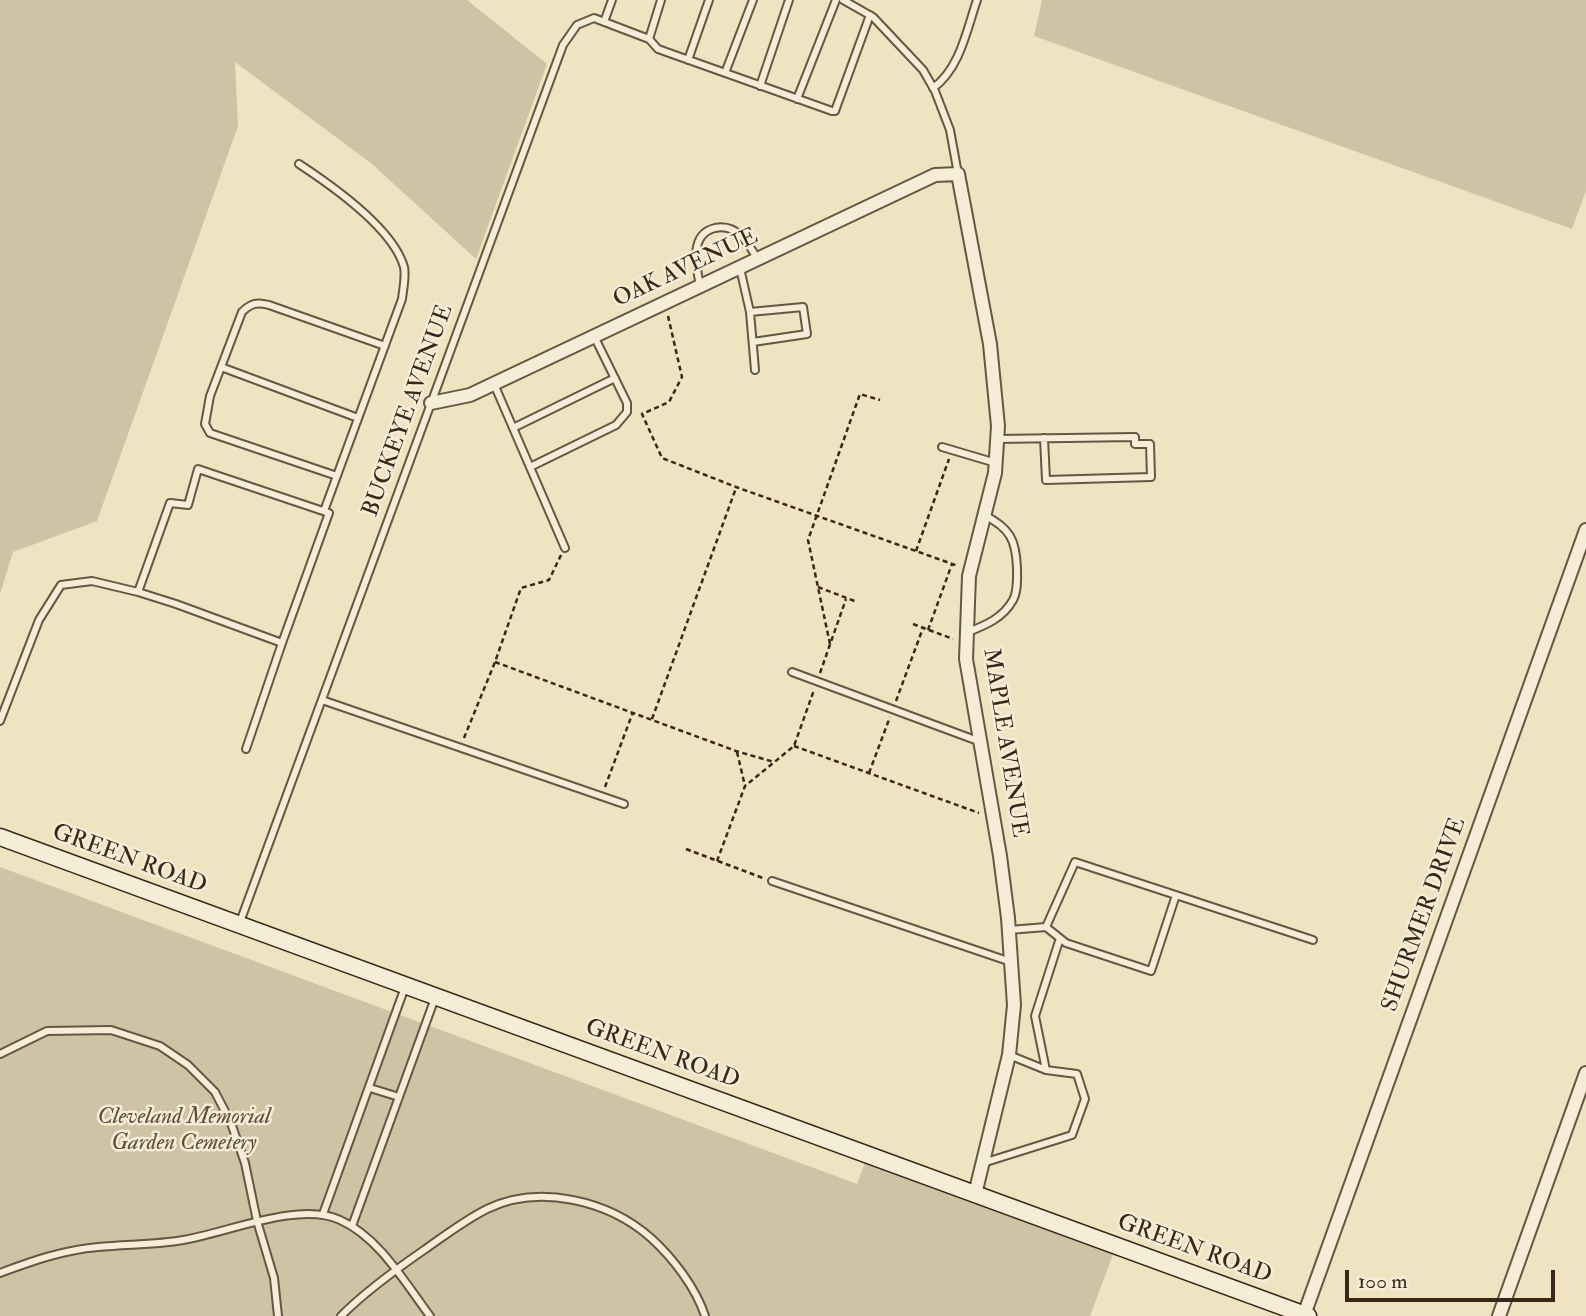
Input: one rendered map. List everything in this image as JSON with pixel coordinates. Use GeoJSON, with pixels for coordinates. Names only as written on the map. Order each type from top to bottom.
{"type":"FeatureCollection","features":[{"type":"Feature","properties":{"kind":"main road","name":"GREEN ROAD"},"geometry":{"type":"LineString","coordinates":[[0,836],[1306,1315]]}},
{"type":"Feature","properties":{"kind":"street","name":"OAK AVENUE"},"geometry":{"type":"LineString","coordinates":[[431,403],[470,395],[935,175],[958,174]]}},
{"type":"Feature","properties":{"kind":"street","name":"MAPLE AVENUE"},"geometry":{"type":"LineString","coordinates":[[958,174],[990,344],[997,439],[996,463],[970,570],[966,659],[994,818],[1009,930],[1014,1005],[1009,1055],[975,1194]]}},
{"type":"Feature","properties":{"kind":"street","name":"SHURMER DRIVE"},"geometry":{"type":"LineString","coordinates":[[1306,1315],[1582,554],[1586,530]]}},
{"type":"Feature","properties":{"kind":"street"},"geometry":{"type":"LineString","coordinates":[[1499,1316],[1586,1073]]}},
{"type":"Feature","properties":{"kind":"lane"},"geometry":{"type":"LineString","coordinates":[[612,0],[604,22],[649,39],[658,49],[835,111],[870,15]]}},
{"type":"Feature","properties":{"kind":"lane"},"geometry":{"type":"LineString","coordinates":[[649,39],[661,0]]}},
{"type":"Feature","properties":{"kind":"lane"},"geometry":{"type":"LineString","coordinates":[[688,60],[709,0]]}},
{"type":"Feature","properties":{"kind":"lane"},"geometry":{"type":"LineString","coordinates":[[725,73],[753,0]]}},
{"type":"Feature","properties":{"kind":"lane"},"geometry":{"type":"LineString","coordinates":[[760,86],[789,0]]}},
{"type":"Feature","properties":{"kind":"lane"},"geometry":{"type":"LineString","coordinates":[[797,99],[836,0]]}},
{"type":"Feature","properties":{"kind":"lane"},"geometry":{"type":"LineString","coordinates":[[843,0],[870,15],[923,70],[950,130],[958,174]]}},
{"type":"Feature","properties":{"kind":"lane"},"geometry":{"type":"LineString","coordinates":[[933,88],[946,79],[958,56],[977,0]]}},
{"type":"Feature","properties":{"kind":"lane","name":"BUCKEYE AVENUE"},"geometry":{"type":"LineString","coordinates":[[239,924],[563,45],[577,25],[594,18],[604,22]]}},
{"type":"Feature","properties":{"kind":"lane"},"geometry":{"type":"LineString","coordinates":[[299,164],[332,186],[359,209],[387,237],[405,270],[402,299],[324,511]]}},
{"type":"Feature","properties":{"kind":"lane"},"geometry":{"type":"LineString","coordinates":[[700,286],[696,253],[699,239],[708,230],[729,228],[739,234],[758,259]]}},
{"type":"Feature","properties":{"kind":"lane"},"geometry":{"type":"LineString","coordinates":[[740,268],[750,312],[754,370]]}},
{"type":"Feature","properties":{"kind":"lane"},"geometry":{"type":"LineString","coordinates":[[337,476],[210,433],[205,424],[206,409],[221,367],[242,313],[249,305],[257,303],[384,346]]}},
{"type":"Feature","properties":{"kind":"lane"},"geometry":{"type":"LineString","coordinates":[[750,312],[803,307],[807,334],[753,341]]}},
{"type":"Feature","properties":{"kind":"lane"},"geometry":{"type":"LineString","coordinates":[[530,467],[616,425],[627,412],[627,403],[594,336]]}},
{"type":"Feature","properties":{"kind":"lane"},"geometry":{"type":"LineString","coordinates":[[221,367],[358,418]]}},
{"type":"Feature","properties":{"kind":"lane"},"geometry":{"type":"LineString","coordinates":[[513,428],[615,379]]}},
{"type":"Feature","properties":{"kind":"lane"},"geometry":{"type":"LineString","coordinates":[[494,384],[565,548]]}},
{"type":"Feature","properties":{"kind":"lane"},"geometry":{"type":"LineString","coordinates":[[997,439],[1044,438],[1135,437],[1135,444],[1150,444],[1151,477],[1046,480],[1044,438]]}},
{"type":"Feature","properties":{"kind":"lane"},"geometry":{"type":"LineString","coordinates":[[942,447],[996,463]]}},
{"type":"Feature","properties":{"kind":"lane"},"geometry":{"type":"LineString","coordinates":[[138,592],[170,503],[188,505],[198,469],[329,513],[246,749]]}},
{"type":"Feature","properties":{"kind":"lane"},"geometry":{"type":"LineString","coordinates":[[966,638],[1003,613],[1014,599],[1017,579],[1016,547],[1002,525],[984,515]]}},
{"type":"Feature","properties":{"kind":"lane"},"geometry":{"type":"LineString","coordinates":[[0,721],[39,620],[61,584],[92,581],[138,592],[282,643]]}},
{"type":"Feature","properties":{"kind":"lane"},"geometry":{"type":"LineString","coordinates":[[792,672],[980,742]]}},
{"type":"Feature","properties":{"kind":"lane"},"geometry":{"type":"LineString","coordinates":[[321,700],[624,804]]}},
{"type":"Feature","properties":{"kind":"lane"},"geometry":{"type":"LineString","coordinates":[[1046,928],[1074,862],[1313,940]]}},
{"type":"Feature","properties":{"kind":"lane"},"geometry":{"type":"LineString","coordinates":[[772,881],[1011,962]]}},
{"type":"Feature","properties":{"kind":"lane"},"geometry":{"type":"LineString","coordinates":[[1009,930],[1046,928],[1066,943],[1151,971],[1176,895]]}},
{"type":"Feature","properties":{"kind":"lane"},"geometry":{"type":"LineString","coordinates":[[1046,1070],[1035,1016],[1060,938]]}},
{"type":"Feature","properties":{"kind":"lane"},"geometry":{"type":"LineString","coordinates":[[323,1214],[406,986]]}},
{"type":"Feature","properties":{"kind":"lane"},"geometry":{"type":"LineString","coordinates":[[352,1226],[435,996]]}},
{"type":"Feature","properties":{"kind":"lane"},"geometry":{"type":"LineString","coordinates":[[0,1054],[47,1031],[111,1030],[160,1046],[188,1065],[215,1092],[231,1123],[245,1163],[257,1221],[274,1278],[278,1316]]}},
{"type":"Feature","properties":{"kind":"lane"},"geometry":{"type":"LineString","coordinates":[[983,1163],[1072,1135],[1086,1099],[1077,1074],[1046,1070],[1009,1055]]}},
{"type":"Feature","properties":{"kind":"lane"},"geometry":{"type":"LineString","coordinates":[[370,1088],[399,1097]]}},
{"type":"Feature","properties":{"kind":"lane"},"geometry":{"type":"LineString","coordinates":[[341,1316],[395,1270],[485,1210],[500,1204],[550,1197],[572,1200],[610,1212],[643,1231],[671,1259],[697,1297],[705,1316]]}},
{"type":"Feature","properties":{"kind":"lane"},"geometry":{"type":"LineString","coordinates":[[0,1273],[49,1255],[96,1247],[176,1241],[212,1235],[257,1221],[323,1214],[352,1226],[372,1243],[430,1316]]}},
{"type":"Feature","properties":{"kind":"path"},"geometry":{"type":"LineString","coordinates":[[665,302],[682,377],[669,402],[642,414],[662,458],[970,570]]}},
{"type":"Feature","properties":{"kind":"path"},"geometry":{"type":"LineString","coordinates":[[830,644],[808,540],[860,394],[880,400]]}},
{"type":"Feature","properties":{"kind":"path"},"geometry":{"type":"LineString","coordinates":[[916,551],[952,450]]}},
{"type":"Feature","properties":{"kind":"path"},"geometry":{"type":"LineString","coordinates":[[652,719],[736,487]]}},
{"type":"Feature","properties":{"kind":"path"},"geometry":{"type":"LineString","coordinates":[[460,747],[495,662],[521,588],[549,580],[565,548]]}},
{"type":"Feature","properties":{"kind":"path"},"geometry":{"type":"LineString","coordinates":[[928,630],[952,564]]}},
{"type":"Feature","properties":{"kind":"path"},"geometry":{"type":"LineString","coordinates":[[818,587],[857,602]]}},
{"type":"Feature","properties":{"kind":"path"},"geometry":{"type":"LineString","coordinates":[[913,624],[966,638]]}},
{"type":"Feature","properties":{"kind":"path"},"geometry":{"type":"LineString","coordinates":[[495,662],[736,751],[774,762]]}},
{"type":"Feature","properties":{"kind":"path"},"geometry":{"type":"LineString","coordinates":[[601,796],[633,712]]}},
{"type":"Feature","properties":{"kind":"path"},"geometry":{"type":"LineString","coordinates":[[717,861],[745,786],[794,746],[994,818]]}},
{"type":"Feature","properties":{"kind":"path"},"geometry":{"type":"LineString","coordinates":[[736,751],[745,786]]}},
{"type":"Feature","properties":{"kind":"path"},"geometry":{"type":"LineString","coordinates":[[686,849],[772,881]]}},
{"type":"Feature","properties":{"kind":"green space"},"geometry":{"type":"Polygon","coordinates":[[[0,0],[467,0],[547,64],[476,259],[372,164],[235,62],[238,126],[97,521],[13,552],[0,594],[0,0]]]}},
{"type":"Feature","properties":{"kind":"green space"},"geometry":{"type":"Polygon","coordinates":[[[1042,0],[1586,0],[1586,191],[1572,229],[1034,36],[1042,0]]]}},
{"type":"Feature","properties":{"kind":"green space","name":"Cleveland Memorial Garden Cemetery"},"geometry":{"type":"Polygon","coordinates":[[[0,867],[857,1184],[868,1155],[1116,1246],[1090,1316],[0,1316],[0,867]]]}}]}
